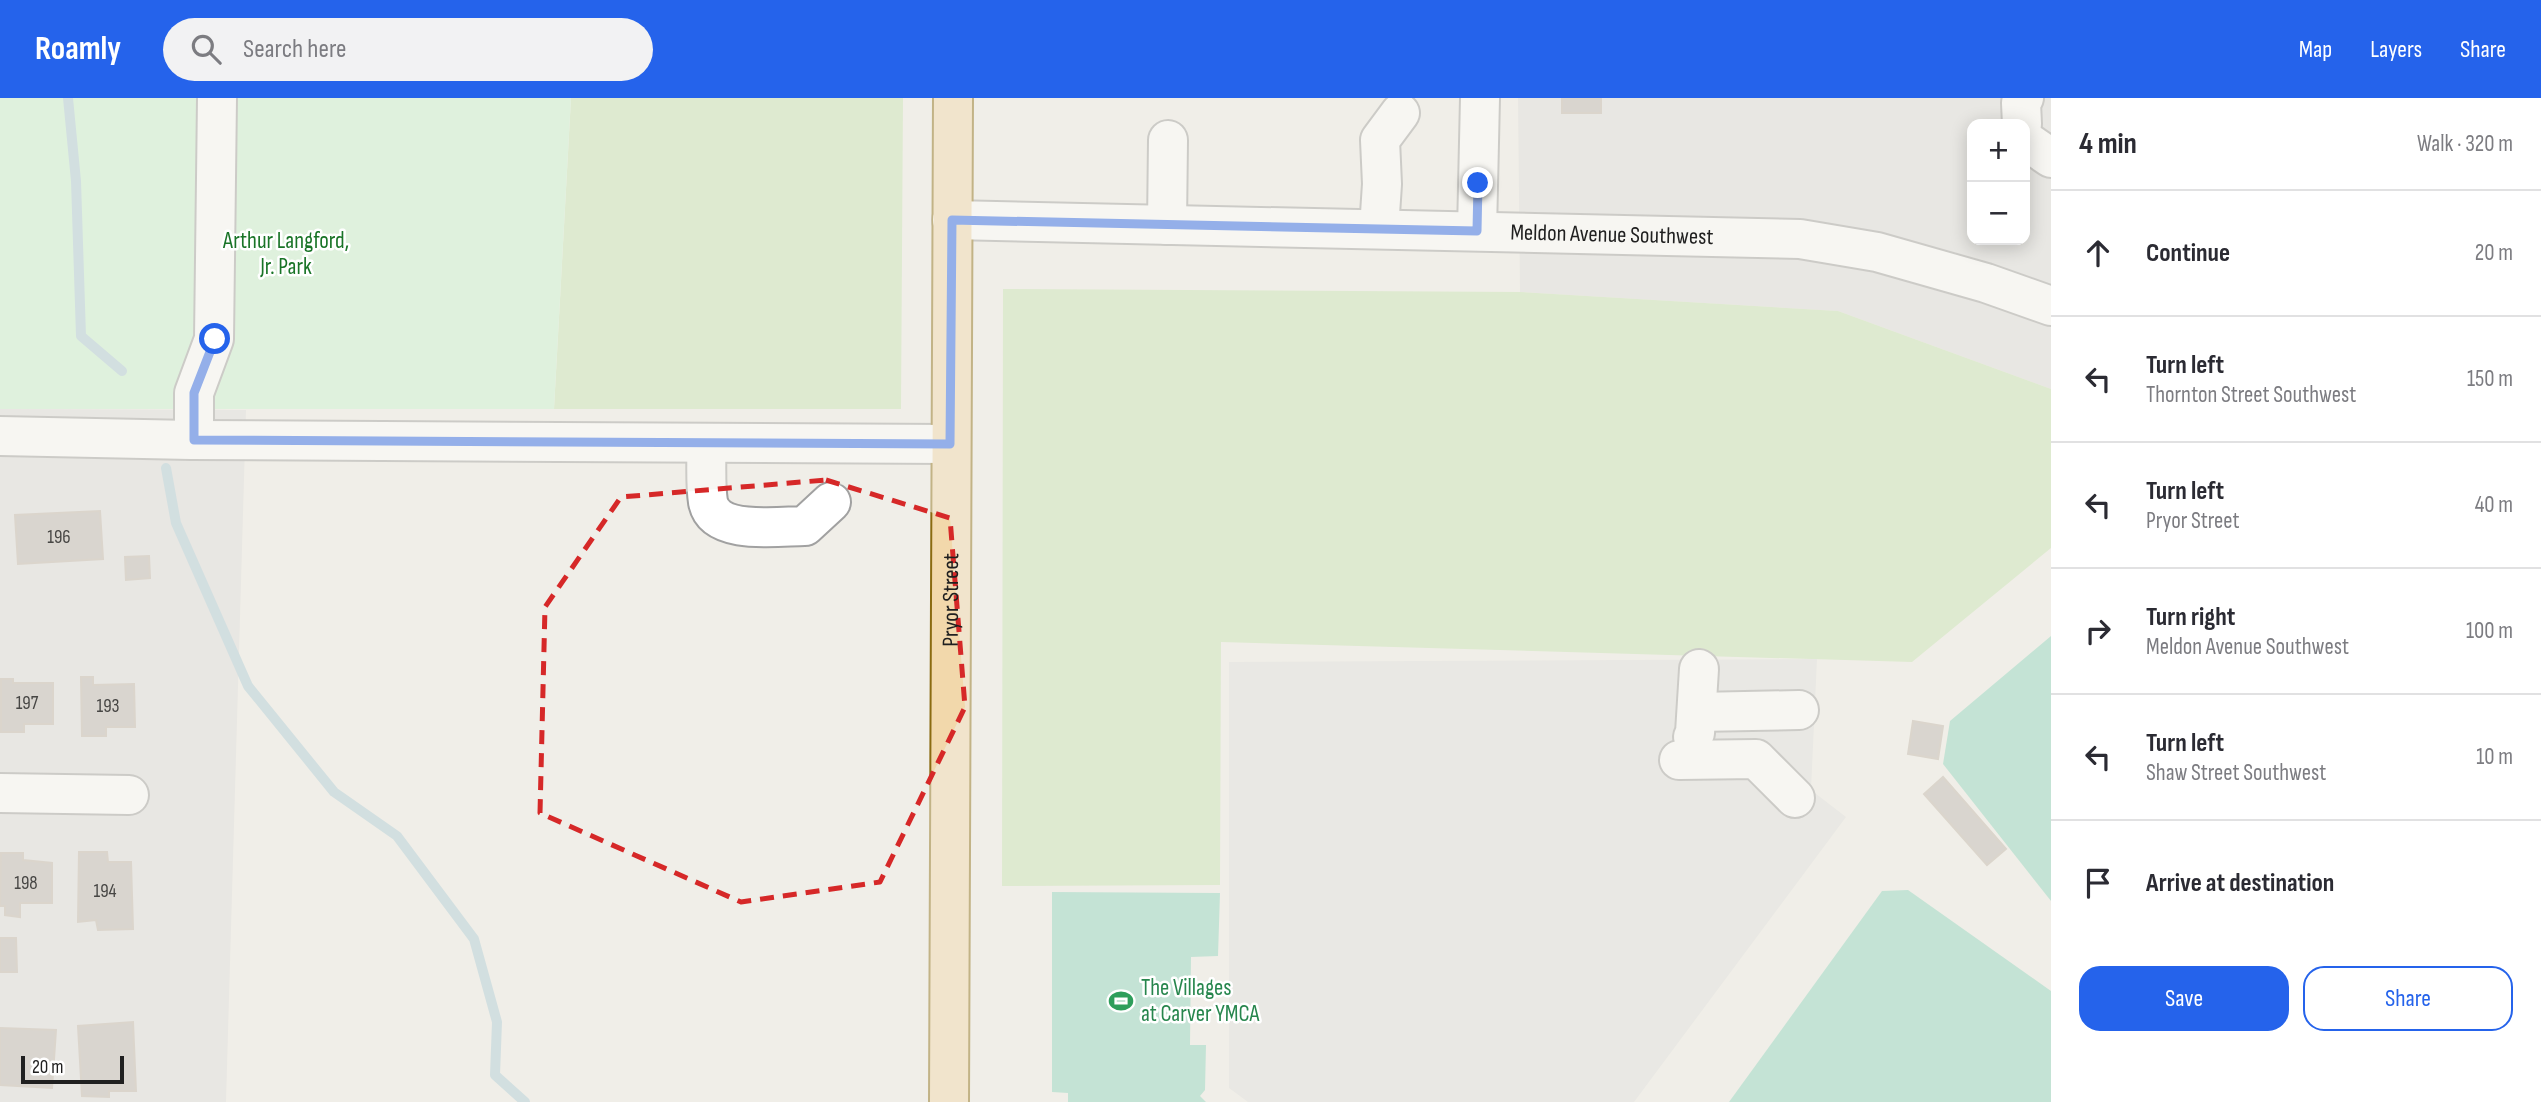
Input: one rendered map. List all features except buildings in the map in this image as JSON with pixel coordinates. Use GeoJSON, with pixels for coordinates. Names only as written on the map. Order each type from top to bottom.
{"type":"FeatureCollection","features":[{"type":"Feature","properties":{"kind":"main road","name":"Pryor Street"},"geometry":{"type":"LineString","coordinates":[[949,1102],[953,98]]}},
{"type":"Feature","properties":{"kind":"street"},"geometry":{"type":"LineString","coordinates":[[194,440],[194,393],[215,339],[217,98]]}},
{"type":"Feature","properties":{"kind":"street"},"geometry":{"type":"LineString","coordinates":[[1477,231],[1480,98]]}},
{"type":"Feature","properties":{"kind":"street"},"geometry":{"type":"LineString","coordinates":[[2022,119],[2021,103],[2024,98]]}},
{"type":"Feature","properties":{"kind":"street"},"geometry":{"type":"LineString","coordinates":[[1379,229],[1382,184],[1380,140],[1400,113]]}},
{"type":"Feature","properties":{"kind":"street"},"geometry":{"type":"LineString","coordinates":[[1167,225],[1168,140]]}},
{"type":"Feature","properties":{"kind":"street"},"geometry":{"type":"LineString","coordinates":[[2030,143],[2051,158]]}},
{"type":"Feature","properties":{"kind":"street","name":"Meldon Avenue Southwest"},"geometry":{"type":"LineString","coordinates":[[952,220],[1800,239],[1877,252],[1986,283],[2051,306]]}},
{"type":"Feature","properties":{"kind":"street"},"geometry":{"type":"LineString","coordinates":[[0,436],[194,440],[950,444]]}},
{"type":"Feature","properties":{"kind":"street"},"geometry":{"type":"LineString","coordinates":[[706,443],[709,505],[717,518],[733,526],[805,526],[831,502]]}},
{"type":"Feature","properties":{"kind":"street"},"geometry":{"type":"LineString","coordinates":[[1699,669],[1695,733],[1679,760],[1756,760],[1795,797]]}},
{"type":"Feature","properties":{"kind":"street"},"geometry":{"type":"LineString","coordinates":[[1697,712],[1799,710]]}},
{"type":"Feature","properties":{"kind":"street"},"geometry":{"type":"LineString","coordinates":[[0,793],[129,795]]}},
{"type":"Feature","properties":{"kind":"highlighted area"},"geometry":{"type":"Polygon","coordinates":[[[826,480],[950,518],[965,707],[880,882],[741,902],[540,813],[545,607],[621,497],[826,480]]]}},
{"type":"Feature","properties":{"kind":"shaded area"},"geometry":{"type":"Polygon","coordinates":[[[1518,98],[2051,98],[2051,389],[1838,311],[1520,292],[1518,98]]]}},
{"type":"Feature","properties":{"kind":"shaded area"},"geometry":{"type":"Polygon","coordinates":[[[0,409],[246,410],[226,1102],[0,1102],[0,409]]]}},
{"type":"Feature","properties":{"kind":"shaded area"},"geometry":{"type":"Polygon","coordinates":[[[1817,659],[1811,790],[1846,817],[1634,1102],[1248,1102],[1229,1088],[1229,662],[1817,659]]]}},
{"type":"Feature","properties":{"kind":"green space","name":"Arthur Langford, Jr. Park"},"geometry":{"type":"Polygon","coordinates":[[[0,98],[571,98],[554,409],[0,409],[0,98]]]}},
{"type":"Feature","properties":{"kind":"green space"},"geometry":{"type":"Polygon","coordinates":[[[571,98],[903,98],[901,409],[554,409],[571,98]]]}},
{"type":"Feature","properties":{"kind":"green space"},"geometry":{"type":"Polygon","coordinates":[[[1003,289],[1520,292],[1838,311],[2051,389],[2051,548],[1912,662],[1221,642],[1220,885],[1002,886],[1003,289]]]}},
{"type":"Feature","properties":{"kind":"green space"},"geometry":{"type":"Polygon","coordinates":[[[2051,636],[2051,901],[1943,764],[1950,721],[2051,636]]]}},
{"type":"Feature","properties":{"kind":"green space"},"geometry":{"type":"Polygon","coordinates":[[[1908,890],[2051,991],[2051,1102],[1729,1102],[1882,891],[1908,890]]]}},
{"type":"Feature","properties":{"kind":"green space","name":"The Villages at Carver YMCA"},"geometry":{"type":"Polygon","coordinates":[[[1052,892],[1220,893],[1218,956],[1191,957],[1190,1045],[1206,1045],[1205,1090],[1200,1096],[1206,1102],[1068,1102],[1068,1093],[1052,1092],[1052,892]]]}},
{"type":"Feature","properties":{"kind":"waterway"},"geometry":{"type":"LineString","coordinates":[[68,98],[76,181],[81,336],[122,371]]}},
{"type":"Feature","properties":{"kind":"waterway"},"geometry":{"type":"LineString","coordinates":[[166,468],[176,523],[248,686],[334,792],[397,836],[474,939],[497,1022],[495,1075],[525,1102]]}},
{"type":"Feature","properties":{"kind":"place","name":"The Villages at Carver YMCA"},"geometry":{"type":"Point","coordinates":[1121,1001]}},
{"type":"Feature","properties":{"kind":"route"},"geometry":{"type":"LineString","coordinates":[[215,339],[194,393],[194,440],[950,444],[952,220],[1477,231],[1478,183]]}}]}
